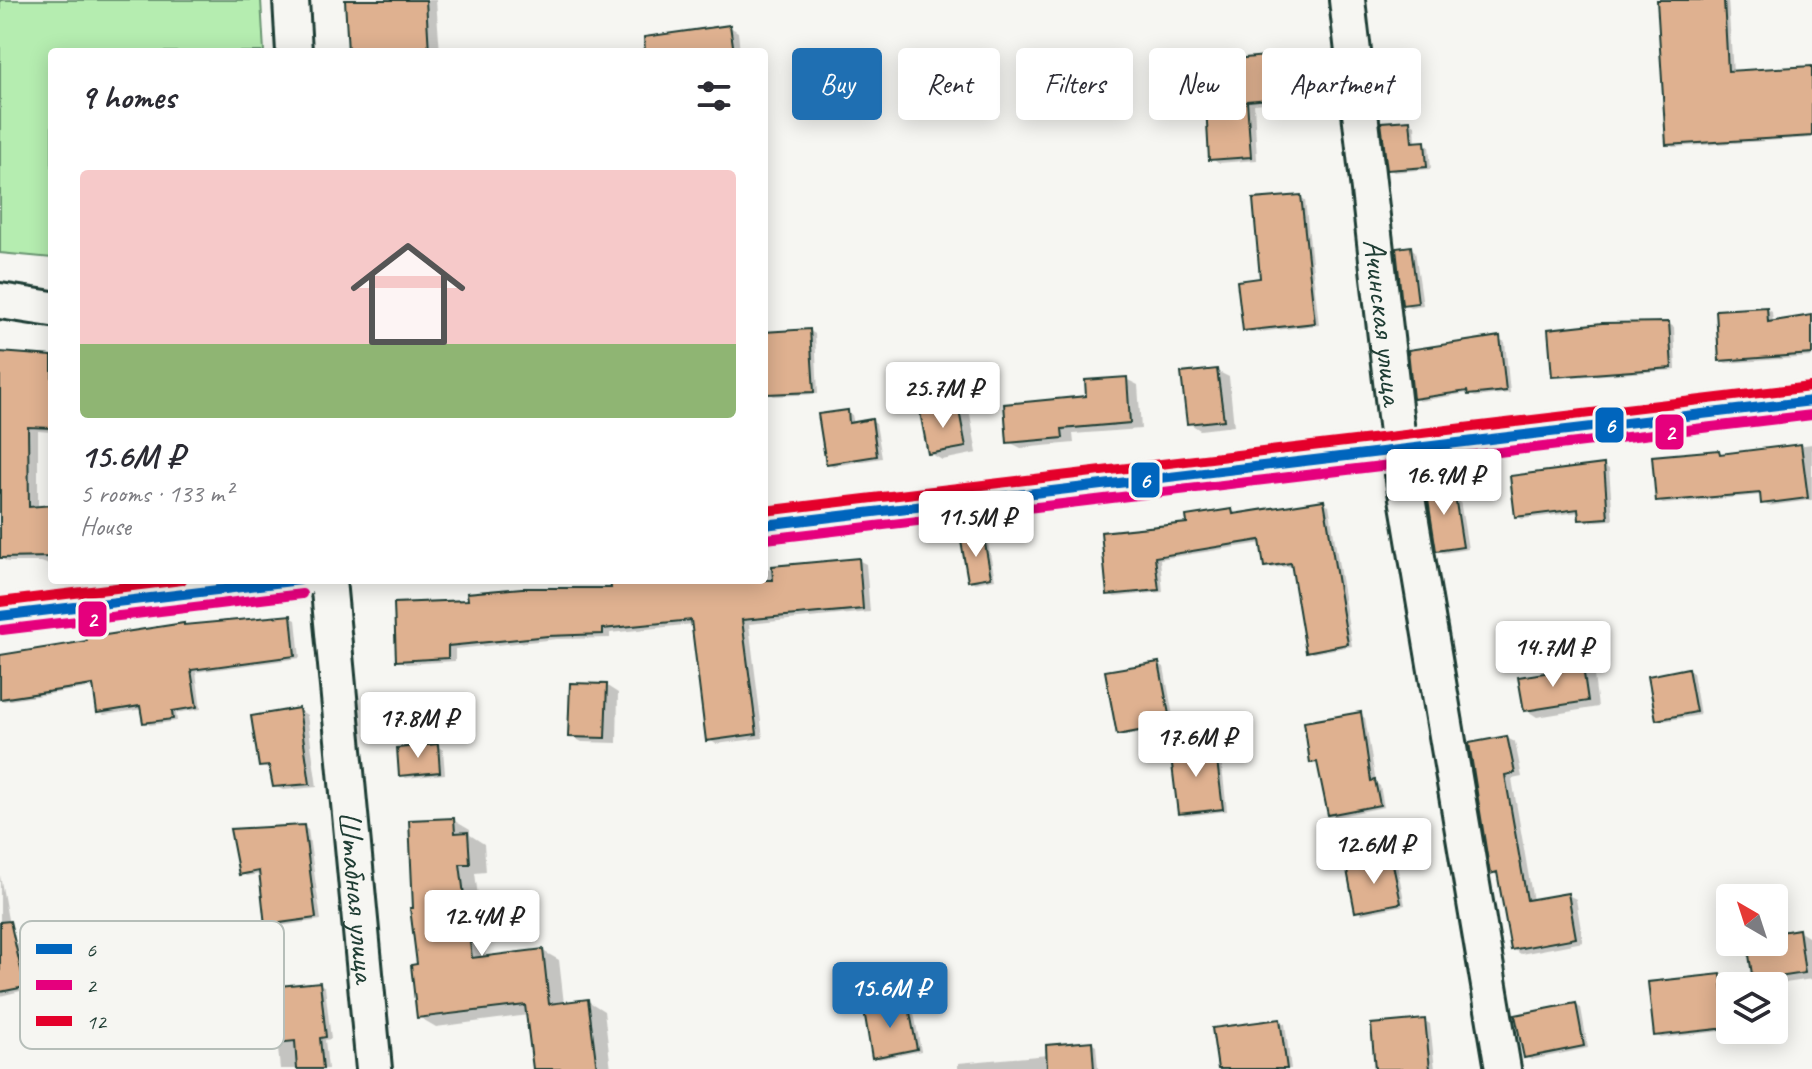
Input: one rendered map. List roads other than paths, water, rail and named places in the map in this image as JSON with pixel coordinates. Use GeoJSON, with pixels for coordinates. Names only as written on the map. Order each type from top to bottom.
{"type":"FeatureCollection","features":[{"type":"Feature","properties":{"kind":"street"},"geometry":{"type":"LineString","coordinates":[[291,0],[294,48]]}},
{"type":"Feature","properties":{"kind":"street","name":"Ачинская улица"},"geometry":{"type":"LineString","coordinates":[[1347,0],[1399,450],[1503,1069]]}},
{"type":"Feature","properties":{"kind":"street"},"geometry":{"type":"LineString","coordinates":[[0,301],[48,308]]}},
{"type":"Feature","properties":{"kind":"street"},"geometry":{"type":"LineString","coordinates":[[768,525],[1812,401]]}},
{"type":"Feature","properties":{"kind":"street"},"geometry":{"type":"LineString","coordinates":[[0,616],[267,584]]}},
{"type":"Feature","properties":{"kind":"street","name":"Штабная улица"},"geometry":{"type":"LineString","coordinates":[[328,584],[374,1069]]}}]}
